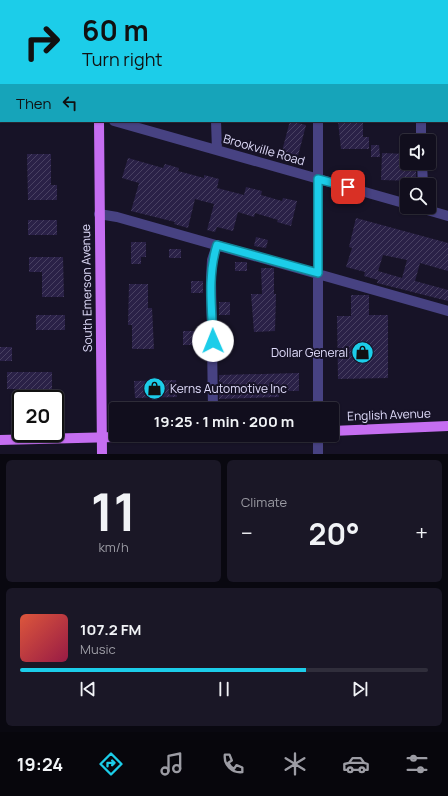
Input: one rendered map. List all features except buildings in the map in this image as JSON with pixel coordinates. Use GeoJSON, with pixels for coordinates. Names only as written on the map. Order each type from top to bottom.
{"type":"FeatureCollection","features":[{"type":"Feature","properties":{"kind":"main road","name":"South Emerson Avenue"},"geometry":{"type":"LineString","coordinates":[[99,122],[102,454]]}},
{"type":"Feature","properties":{"kind":"main road","name":"English Avenue"},"geometry":{"type":"LineString","coordinates":[[339,431],[448,426]]}},
{"type":"Feature","properties":{"kind":"main road"},"geometry":{"type":"LineString","coordinates":[[0,440],[109,438]]}},
{"type":"Feature","properties":{"kind":"street","name":"Brookville Road"},"geometry":{"type":"LineString","coordinates":[[118,122],[400,202]]}},
{"type":"Feature","properties":{"kind":"street"},"geometry":{"type":"LineString","coordinates":[[216,122],[217,150]]}},
{"type":"Feature","properties":{"kind":"street"},"geometry":{"type":"LineString","coordinates":[[318,122],[318,402]]}},
{"type":"Feature","properties":{"kind":"street"},"geometry":{"type":"LineString","coordinates":[[421,122],[421,134]]}},
{"type":"Feature","properties":{"kind":"street"},"geometry":{"type":"LineString","coordinates":[[436,212],[448,216]]}},
{"type":"Feature","properties":{"kind":"street"},"geometry":{"type":"LineString","coordinates":[[99,214],[117,217],[448,311]]}},
{"type":"Feature","properties":{"kind":"street"},"geometry":{"type":"LineString","coordinates":[[213,402],[211,277],[212,260],[217,245]]}},
{"type":"Feature","properties":{"kind":"street"},"geometry":{"type":"LineString","coordinates":[[318,442],[318,454]]}},
{"type":"Feature","properties":{"kind":"place","name":"Dollar General"},"geometry":{"type":"Point","coordinates":[363,353]}},
{"type":"Feature","properties":{"kind":"place","name":"Kerns Automotive Inc"},"geometry":{"type":"Point","coordinates":[155,389]}},
{"type":"Feature","properties":{"kind":"route"},"geometry":{"type":"LineString","coordinates":[[213,341],[211,277],[212,260],[217,245],[318,273],[318,179],[348,187]]}}]}
